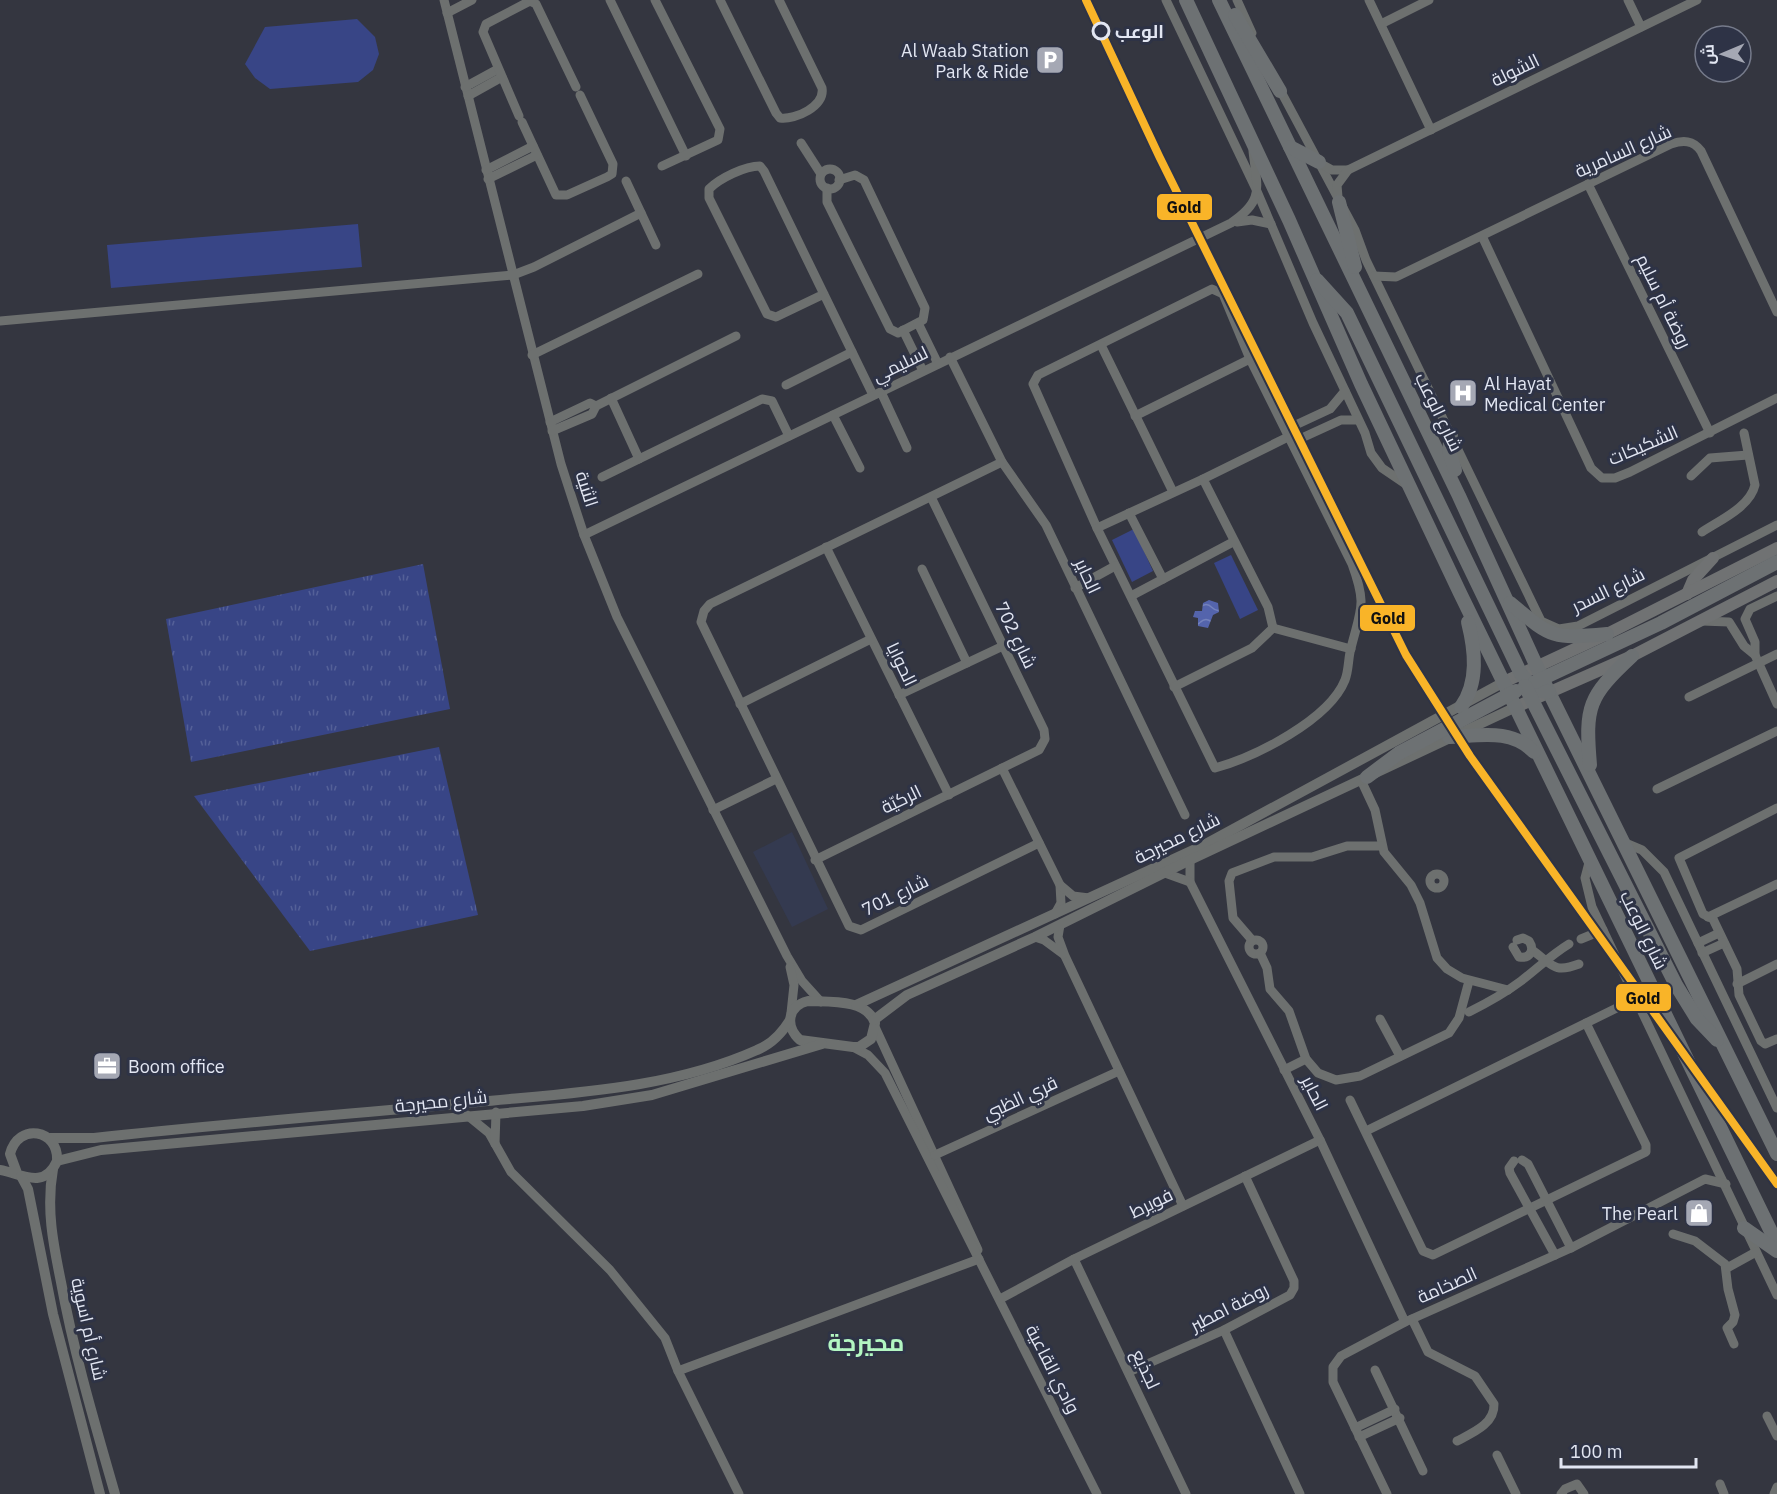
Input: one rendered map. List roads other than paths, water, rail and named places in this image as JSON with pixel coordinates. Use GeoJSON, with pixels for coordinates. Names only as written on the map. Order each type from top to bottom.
{"type":"FeatureCollection","features":[{"type":"Feature","properties":{"kind":"main road","name":"شارع الوعب"},"geometry":{"type":"LineString","coordinates":[[1186,0],[1460,593],[1777,1244]]}},
{"type":"Feature","properties":{"kind":"main road","name":"شارع الوعب"},"geometry":{"type":"LineString","coordinates":[[1219,0],[1459,496],[1549,692],[1591,773],[1777,1154]]}},
{"type":"Feature","properties":{"kind":"main road"},"geometry":{"type":"LineString","coordinates":[[1226,0],[1280,91]]}},
{"type":"Feature","properties":{"kind":"main road"},"geometry":{"type":"LineString","coordinates":[[1290,147],[1319,162]]}},
{"type":"Feature","properties":{"kind":"main road"},"geometry":{"type":"LineString","coordinates":[[1340,202],[1363,295]]}},
{"type":"Feature","properties":{"kind":"main road"},"geometry":{"type":"LineString","coordinates":[[1313,277],[1332,293],[1347,313],[1527,686],[1676,986],[1697,1019],[1725,1047]]}},
{"type":"Feature","properties":{"kind":"main road"},"geometry":{"type":"LineString","coordinates":[[1451,435],[1449,451],[1458,480],[1459,496]]}},
{"type":"Feature","properties":{"kind":"main road"},"geometry":{"type":"LineString","coordinates":[[1516,707],[1518,695],[1540,672],[1607,634],[1777,548]]}},
{"type":"Feature","properties":{"kind":"main road"},"geometry":{"type":"LineString","coordinates":[[1687,594],[1693,580],[1713,558]]}},
{"type":"Feature","properties":{"kind":"main road"},"geometry":{"type":"LineString","coordinates":[[1540,672],[1661,623],[1777,562]]}},
{"type":"Feature","properties":{"kind":"main road"},"geometry":{"type":"LineString","coordinates":[[1364,778],[1399,753],[1507,688],[1527,686],[1538,692],[1549,692],[1632,656],[1777,581]]}},
{"type":"Feature","properties":{"kind":"main road"},"geometry":{"type":"LineString","coordinates":[[1460,593],[1472,639],[1474,658],[1472,688],[1461,707]]}},
{"type":"Feature","properties":{"kind":"main road"},"geometry":{"type":"LineString","coordinates":[[1507,601],[1541,629],[1557,636],[1607,634]]}},
{"type":"Feature","properties":{"kind":"main road"},"geometry":{"type":"LineString","coordinates":[[1591,773],[1587,725],[1590,706],[1603,685],[1632,656]]}},
{"type":"Feature","properties":{"kind":"main road"},"geometry":{"type":"LineString","coordinates":[[1449,737],[1497,735],[1514,737],[1531,748],[1545,766]]}},
{"type":"Feature","properties":{"kind":"main road"},"geometry":{"type":"LineString","coordinates":[[1744,1228],[1777,1251]]}},
{"type":"Feature","properties":{"kind":"street","name":"الثنية"},"geometry":{"type":"LineString","coordinates":[[444,0],[532,355],[584,535],[616,617],[787,956],[802,981],[821,1002]]}},
{"type":"Feature","properties":{"kind":"street"},"geometry":{"type":"LineString","coordinates":[[447,13],[472,0]]}},
{"type":"Feature","properties":{"kind":"street"},"geometry":{"type":"LineString","coordinates":[[610,0],[686,156]]}},
{"type":"Feature","properties":{"kind":"street"},"geometry":{"type":"LineString","coordinates":[[655,0],[720,129],[718,140],[662,166]]}},
{"type":"Feature","properties":{"kind":"street"},"geometry":{"type":"LineString","coordinates":[[720,0],[776,113],[780,118],[788,119],[819,104],[823,97],[822,88],[779,0]]}},
{"type":"Feature","properties":{"kind":"street","name":"شارع الوعب"},"geometry":{"type":"LineString","coordinates":[[1166,0],[1272,224],[1377,464],[1413,490]]}},
{"type":"Feature","properties":{"kind":"street","name":"شارع الوعب"},"geometry":{"type":"LineString","coordinates":[[1237,0],[1280,91],[1355,230],[1385,300],[1451,435]]}},
{"type":"Feature","properties":{"kind":"street"},"geometry":{"type":"LineString","coordinates":[[1369,0],[1431,130]]}},
{"type":"Feature","properties":{"kind":"street"},"geometry":{"type":"LineString","coordinates":[[1381,24],[1429,0]]}},
{"type":"Feature","properties":{"kind":"street"},"geometry":{"type":"LineString","coordinates":[[1628,0],[1641,27]]}},
{"type":"Feature","properties":{"kind":"street","name":"الشولة"},"geometry":{"type":"LineString","coordinates":[[1348,170],[1697,0]]}},
{"type":"Feature","properties":{"kind":"street"},"geometry":{"type":"LineString","coordinates":[[533,2],[613,164],[612,174],[561,197],[552,190],[500,73],[483,28],[526,3],[533,2]]}},
{"type":"Feature","properties":{"kind":"street"},"geometry":{"type":"LineString","coordinates":[[467,91],[500,73]]}},
{"type":"Feature","properties":{"kind":"street"},"geometry":{"type":"LineString","coordinates":[[1252,141],[1256,189]]}},
{"type":"Feature","properties":{"kind":"street","name":"شارع السامرية"},"geometry":{"type":"LineString","coordinates":[[1374,276],[1396,277],[1671,144],[1684,141],[1696,145],[1777,312]]}},
{"type":"Feature","properties":{"kind":"street"},"geometry":{"type":"LineString","coordinates":[[801,143],[821,174],[821,184],[827,188],[833,188],[839,180],[855,175],[861,177],[866,184],[925,308],[925,317],[918,323],[895,333],[890,329],[827,202],[827,188]]}},
{"type":"Feature","properties":{"kind":"street"},"geometry":{"type":"LineString","coordinates":[[487,175],[535,151]]}},
{"type":"Feature","properties":{"kind":"street"},"geometry":{"type":"LineString","coordinates":[[1319,162],[1332,171],[1348,170]]}},
{"type":"Feature","properties":{"kind":"street"},"geometry":{"type":"LineString","coordinates":[[824,294],[776,317],[767,314],[709,198],[709,189],[714,184],[752,166],[760,166],[824,294],[852,352],[907,448]]}},
{"type":"Feature","properties":{"kind":"street"},"geometry":{"type":"LineString","coordinates":[[821,174],[832,169],[838,173],[839,180]]}},
{"type":"Feature","properties":{"kind":"street"},"geometry":{"type":"LineString","coordinates":[[1340,202],[1337,185],[1348,170]]}},
{"type":"Feature","properties":{"kind":"street"},"geometry":{"type":"LineString","coordinates":[[626,180],[656,245]]}},
{"type":"Feature","properties":{"kind":"street","name":"روضة أم سليم"},"geometry":{"type":"LineString","coordinates":[[1588,184],[1710,433]]}},
{"type":"Feature","properties":{"kind":"street","name":"لسليمي"},"geometry":{"type":"LineString","coordinates":[[584,535],[1231,223],[1251,208],[1256,189]]}},
{"type":"Feature","properties":{"kind":"street"},"geometry":{"type":"LineString","coordinates":[[0,321],[513,275],[534,267],[641,213]]}},
{"type":"Feature","properties":{"kind":"street","name":"لسليمي"},"geometry":{"type":"LineString","coordinates":[[1231,223],[1251,220],[1272,224]]}},
{"type":"Feature","properties":{"kind":"street","name":"الشكيكات"},"geometry":{"type":"LineString","coordinates":[[1482,236],[1591,468],[1602,478],[1616,478],[1710,433],[1741,427],[1777,398]]}},
{"type":"Feature","properties":{"kind":"street"},"geometry":{"type":"LineString","coordinates":[[532,355],[698,274]]}},
{"type":"Feature","properties":{"kind":"street"},"geometry":{"type":"LineString","coordinates":[[1385,300],[1387,289],[1396,277]]}},
{"type":"Feature","properties":{"kind":"street"},"geometry":{"type":"LineString","coordinates":[[1212,289],[1223,294],[1250,359],[1290,436],[1357,578],[1362,597],[1361,616],[1345,680],[1319,714],[1292,733],[1217,768],[1213,767],[1115,566],[1033,384],[1038,375],[1101,345],[1212,289]]}},
{"type":"Feature","properties":{"kind":"street"},"geometry":{"type":"LineString","coordinates":[[918,323],[938,364]]}},
{"type":"Feature","properties":{"kind":"street"},"geometry":{"type":"LineString","coordinates":[[903,330],[923,371]]}},
{"type":"Feature","properties":{"kind":"street"},"geometry":{"type":"LineString","coordinates":[[551,426],[592,414],[596,406],[736,336]]}},
{"type":"Feature","properties":{"kind":"street"},"geometry":{"type":"LineString","coordinates":[[1101,345],[1173,492]]}},
{"type":"Feature","properties":{"kind":"street"},"geometry":{"type":"LineString","coordinates":[[786,385],[852,352]]}},
{"type":"Feature","properties":{"kind":"street","name":"الحاير"},"geometry":{"type":"LineString","coordinates":[[950,357],[1002,462],[1046,525],[1185,815]]}},
{"type":"Feature","properties":{"kind":"street"},"geometry":{"type":"LineString","coordinates":[[1135,416],[1250,359]]}},
{"type":"Feature","properties":{"kind":"street"},"geometry":{"type":"LineString","coordinates":[[1097,528],[1290,436],[1330,408],[1345,392]]}},
{"type":"Feature","properties":{"kind":"street"},"geometry":{"type":"LineString","coordinates":[[611,398],[639,459]]}},
{"type":"Feature","properties":{"kind":"street"},"geometry":{"type":"LineString","coordinates":[[602,477],[762,399],[772,401],[789,436]]}},
{"type":"Feature","properties":{"kind":"street"},"geometry":{"type":"LineString","coordinates":[[833,415],[860,468]]}},
{"type":"Feature","properties":{"kind":"street"},"geometry":{"type":"LineString","coordinates":[[1290,436],[1341,420],[1358,420]]}},
{"type":"Feature","properties":{"kind":"street"},"geometry":{"type":"LineString","coordinates":[[1702,532],[1750,496],[1755,485],[1741,427]]}},
{"type":"Feature","properties":{"kind":"street","name":"شارع السدر"},"geometry":{"type":"LineString","coordinates":[[1451,435],[1535,613],[1550,626],[1569,629],[1578,626],[1777,525]]}},
{"type":"Feature","properties":{"kind":"street"},"geometry":{"type":"LineString","coordinates":[[1691,476],[1710,458],[1748,455]]}},
{"type":"Feature","properties":{"kind":"street"},"geometry":{"type":"LineString","coordinates":[[826,547],[1002,462]]}},
{"type":"Feature","properties":{"kind":"street"},"geometry":{"type":"LineString","coordinates":[[1203,479],[1268,607],[1273,628]]}},
{"type":"Feature","properties":{"kind":"street","name":"شارع 702"},"geometry":{"type":"LineString","coordinates":[[931,497],[1044,730],[1045,739],[1040,750],[1002,768]]}},
{"type":"Feature","properties":{"kind":"street"},"geometry":{"type":"LineString","coordinates":[[1129,513],[1163,579]]}},
{"type":"Feature","properties":{"kind":"street"},"geometry":{"type":"LineString","coordinates":[[1131,596],[1233,542]]}},
{"type":"Feature","properties":{"kind":"street","name":"الحوايا"},"geometry":{"type":"LineString","coordinates":[[826,547],[948,795]]}},
{"type":"Feature","properties":{"kind":"street","name":"شارع 701"},"geometry":{"type":"LineString","coordinates":[[826,547],[710,604],[704,611],[702,626],[845,921],[861,930],[1039,843]]}},
{"type":"Feature","properties":{"kind":"street"},"geometry":{"type":"LineString","coordinates":[[1075,588],[1115,566]]}},
{"type":"Feature","properties":{"kind":"street"},"geometry":{"type":"LineString","coordinates":[[922,569],[968,663]]}},
{"type":"Feature","properties":{"kind":"street"},"geometry":{"type":"LineString","coordinates":[[1777,596],[1750,609],[1745,619],[1755,642],[1757,659],[1777,704]]}},
{"type":"Feature","properties":{"kind":"street"},"geometry":{"type":"LineString","coordinates":[[1702,621],[1729,622],[1744,646],[1757,659]]}},
{"type":"Feature","properties":{"kind":"street"},"geometry":{"type":"LineString","coordinates":[[1273,628],[1351,649]]}},
{"type":"Feature","properties":{"kind":"street"},"geometry":{"type":"LineString","coordinates":[[1174,687],[1252,648],[1273,628]]}},
{"type":"Feature","properties":{"kind":"street"},"geometry":{"type":"LineString","coordinates":[[740,704],[871,639]]}},
{"type":"Feature","properties":{"kind":"street"},"geometry":{"type":"LineString","coordinates":[[899,695],[1003,646]]}},
{"type":"Feature","properties":{"kind":"street"},"geometry":{"type":"LineString","coordinates":[[1689,697],[1757,659],[1777,654]]}},
{"type":"Feature","properties":{"kind":"street","name":"شارع محيرجة"},"geometry":{"type":"LineString","coordinates":[[856,1005],[1204,845],[1461,707],[1507,688]]}},
{"type":"Feature","properties":{"kind":"street","name":"شارع محيرجة"},"geometry":{"type":"LineString","coordinates":[[853,1047],[866,1044],[871,1040],[875,1024],[907,996],[1516,707]]}},
{"type":"Feature","properties":{"kind":"street"},"geometry":{"type":"LineString","coordinates":[[1657,789],[1777,731]]}},
{"type":"Feature","properties":{"kind":"street"},"geometry":{"type":"LineString","coordinates":[[1002,768],[1060,885],[1073,896],[1090,898]]}},
{"type":"Feature","properties":{"kind":"street","name":"الركيّة"},"geometry":{"type":"LineString","coordinates":[[815,860],[1002,768]]}},
{"type":"Feature","properties":{"kind":"street"},"geometry":{"type":"LineString","coordinates":[[1364,778],[1375,810],[1382,846],[1412,888],[1424,912],[1437,958],[1446,969],[1469,981],[1508,990]]}},
{"type":"Feature","properties":{"kind":"street"},"geometry":{"type":"LineString","coordinates":[[713,810],[776,779]]}},
{"type":"Feature","properties":{"kind":"street"},"geometry":{"type":"LineString","coordinates":[[1777,808],[1679,858],[1703,914],[1713,919],[1737,969],[1739,995],[1761,1041],[1765,1044],[1777,1039]]}},
{"type":"Feature","properties":{"kind":"street"},"geometry":{"type":"LineString","coordinates":[[1623,842],[1642,850],[1658,864],[1777,1108]]}},
{"type":"Feature","properties":{"kind":"street"},"geometry":{"type":"LineString","coordinates":[[1382,846],[1347,846],[1312,857],[1274,856],[1232,873],[1229,881],[1233,918],[1252,940],[1262,943],[1263,950],[1260,953],[1267,968],[1270,989],[1288,1011],[1306,1059],[1318,1073],[1341,1081],[1360,1076],[1440,1038],[1452,1029],[1459,1018],[1469,981]]}},
{"type":"Feature","properties":{"kind":"street","name":"شارع الوعب"},"geometry":{"type":"LineString","coordinates":[[1590,859],[1586,888],[1603,930],[1777,1295]]}},
{"type":"Feature","properties":{"kind":"street","name":"الحاير"},"geometry":{"type":"LineString","coordinates":[[1190,860],[1190,882],[1408,1320],[1428,1352],[1475,1376],[1494,1404],[1492,1415],[1485,1425],[1457,1441]]}},
{"type":"Feature","properties":{"kind":"street"},"geometry":{"type":"LineString","coordinates":[[1165,873],[1177,875],[1190,882]]}},
{"type":"Feature","properties":{"kind":"street"},"geometry":{"type":"LineString","coordinates":[[1412,888],[1430,883]]}},
{"type":"Feature","properties":{"kind":"street"},"geometry":{"type":"LineString","coordinates":[[1708,917],[1777,884]]}},
{"type":"Feature","properties":{"kind":"street"},"geometry":{"type":"LineString","coordinates":[[1055,914],[1061,903],[1060,885]]}},
{"type":"Feature","properties":{"kind":"street"},"geometry":{"type":"LineString","coordinates":[[1060,925],[1058,937],[1065,956],[1183,1206]]}},
{"type":"Feature","properties":{"kind":"street"},"geometry":{"type":"LineString","coordinates":[[1581,939],[1603,930]]}},
{"type":"Feature","properties":{"kind":"street"},"geometry":{"type":"LineString","coordinates":[[1698,943],[1719,933]]}},
{"type":"Feature","properties":{"kind":"street"},"geometry":{"type":"LineString","coordinates":[[1035,937],[1044,940],[1065,956]]}},
{"type":"Feature","properties":{"kind":"street"},"geometry":{"type":"LineString","coordinates":[[1527,939],[1532,944],[1532,950],[1529,956],[1522,958],[1516,956],[1515,944],[1527,939]]}},
{"type":"Feature","properties":{"kind":"street"},"geometry":{"type":"LineString","coordinates":[[1702,952],[1724,943]]}},
{"type":"Feature","properties":{"kind":"street"},"geometry":{"type":"LineString","coordinates":[[1469,1012],[1508,990],[1569,944]]}},
{"type":"Feature","properties":{"kind":"street"},"geometry":{"type":"LineString","coordinates":[[1532,950],[1559,969],[1579,964]]}},
{"type":"Feature","properties":{"kind":"street","name":"الثنية"},"geometry":{"type":"LineString","coordinates":[[787,956],[794,985],[790,1017]]}},
{"type":"Feature","properties":{"kind":"street"},"geometry":{"type":"LineString","coordinates":[[1737,984],[1777,964]]}},
{"type":"Feature","properties":{"kind":"street"},"geometry":{"type":"LineString","coordinates":[[1366,1131],[1635,999]]}},
{"type":"Feature","properties":{"kind":"street"},"geometry":{"type":"LineString","coordinates":[[853,1047],[800,1040],[790,1028],[790,1017],[803,1003],[821,1002],[856,1005],[867,1010],[875,1024]]}},
{"type":"Feature","properties":{"kind":"street","name":"شارع محيرجة"},"geometry":{"type":"LineString","coordinates":[[50,1138],[94,1138],[643,1084],[698,1070],[765,1046],[782,1032],[790,1017]]}},
{"type":"Feature","properties":{"kind":"street"},"geometry":{"type":"LineString","coordinates":[[1380,1018],[1400,1056]]}},
{"type":"Feature","properties":{"kind":"street"},"geometry":{"type":"LineString","coordinates":[[1350,1100],[1427,1255],[1432,1255],[1645,1154],[1647,1149],[1586,1023]]}},
{"type":"Feature","properties":{"kind":"street","name":"وادي القاعية"},"geometry":{"type":"LineString","coordinates":[[875,1024],[980,1258],[1097,1494]]}},
{"type":"Feature","properties":{"kind":"street","name":"شارع محيرجة"},"geometry":{"type":"LineString","coordinates":[[55,1165],[101,1150],[496,1112],[583,1106],[652,1095],[822,1044]]}},
{"type":"Feature","properties":{"kind":"street","name":"وادي القاعية"},"geometry":{"type":"LineString","coordinates":[[853,1047],[874,1060],[885,1073],[968,1243],[980,1258]]}},
{"type":"Feature","properties":{"kind":"street"},"geometry":{"type":"LineString","coordinates":[[1284,1070],[1306,1059]]}},
{"type":"Feature","properties":{"kind":"street","name":"قري الظبي"},"geometry":{"type":"LineString","coordinates":[[935,1155],[1119,1071]]}},
{"type":"Feature","properties":{"kind":"street"},"geometry":{"type":"LineString","coordinates":[[495,1100],[495,1144]]}},
{"type":"Feature","properties":{"kind":"street"},"geometry":{"type":"LineString","coordinates":[[467,1115],[480,1124],[511,1172],[610,1270],[664,1338],[739,1494]]}},
{"type":"Feature","properties":{"kind":"street"},"geometry":{"type":"LineString","coordinates":[[0,1170],[34,1180],[41,1178],[55,1165],[57,1153],[50,1138],[43,1134],[28,1132],[6,1147],[10,1161],[19,1175]]}},
{"type":"Feature","properties":{"kind":"street","name":"فويرط"},"geometry":{"type":"LineString","coordinates":[[1000,1299],[1074,1259],[1320,1140]]}},
{"type":"Feature","properties":{"kind":"street"},"geometry":{"type":"LineString","coordinates":[[1714,1159],[1705,1179],[1726,1184]]}},
{"type":"Feature","properties":{"kind":"street"},"geometry":{"type":"LineString","coordinates":[[1555,1255],[1510,1173],[1509,1168],[1518,1161],[1528,1164],[1570,1248]]}},
{"type":"Feature","properties":{"kind":"street","name":"شارع أم اسوية"},"geometry":{"type":"LineString","coordinates":[[55,1165],[49,1210],[64,1299],[74,1346],[115,1494]]}},
{"type":"Feature","properties":{"kind":"street","name":"شارع أم اسوية"},"geometry":{"type":"LineString","coordinates":[[19,1175],[28,1189],[53,1314],[99,1494]]}},
{"type":"Feature","properties":{"kind":"street","name":"روضة امطير"},"geometry":{"type":"LineString","coordinates":[[1130,1372],[1224,1330],[1290,1295],[1294,1288],[1294,1281],[1245,1176]]}},
{"type":"Feature","properties":{"kind":"street","name":"الصخامة"},"geometry":{"type":"LineString","coordinates":[[1387,1494],[1333,1382],[1336,1362],[1341,1356],[1408,1320],[1570,1248],[1705,1179]]}},
{"type":"Feature","properties":{"kind":"street"},"geometry":{"type":"LineString","coordinates":[[1673,1234],[1695,1241],[1720,1258],[1727,1268],[1728,1289],[1735,1315],[1733,1323],[1727,1328],[1734,1344]]}},
{"type":"Feature","properties":{"kind":"street"},"geometry":{"type":"LineString","coordinates":[[1727,1268],[1756,1252]]}},
{"type":"Feature","properties":{"kind":"street"},"geometry":{"type":"LineString","coordinates":[[678,1371],[980,1258]]}},
{"type":"Feature","properties":{"kind":"street","name":"لجذيع"},"geometry":{"type":"LineString","coordinates":[[1074,1259],[1130,1372],[1186,1494]]}},
{"type":"Feature","properties":{"kind":"street"},"geometry":{"type":"LineString","coordinates":[[1224,1330],[1300,1494]]}},
{"type":"Feature","properties":{"kind":"street"},"geometry":{"type":"LineString","coordinates":[[1375,1370],[1400,1418],[1423,1471]]}},
{"type":"Feature","properties":{"kind":"street"},"geometry":{"type":"LineString","coordinates":[[1357,1432],[1395,1409]]}},
{"type":"Feature","properties":{"kind":"street"},"geometry":{"type":"LineString","coordinates":[[1767,1416],[1776,1432]]}},
{"type":"Feature","properties":{"kind":"street"},"geometry":{"type":"LineString","coordinates":[[1357,1432],[1400,1418]]}},
{"type":"Feature","properties":{"kind":"street"},"geometry":{"type":"LineString","coordinates":[[1497,1455],[1516,1494]]}},
{"type":"Feature","properties":{"kind":"street"},"geometry":{"type":"LineString","coordinates":[[1561,1494],[1565,1489],[1577,1484],[1584,1494]]}},
{"type":"Feature","properties":{"kind":"street"},"geometry":{"type":"LineString","coordinates":[[1720,1484],[1724,1494]]}},
{"type":"Feature","properties":{"kind":"street"},"geometry":{"type":"LineString","coordinates":[[1774,1494],[1777,1487]]}},
{"type":"Feature","properties":{"kind":"water"},"geometry":{"type":"Polygon","coordinates":[[[1209,600],[1218,603],[1219,612],[1213,615],[1208,628],[1198,626],[1198,618],[1193,617],[1195,611],[1202,611],[1203,603],[1209,600]]]}},
{"type":"Feature","properties":{"kind":"place","name":"الوعب"},"geometry":{"type":"Point","coordinates":[1101,31]}},
{"type":"Feature","properties":{"kind":"place","name":"Al Waab Station Park & Ride"},"geometry":{"type":"Point","coordinates":[1050,60]}},
{"type":"Feature","properties":{"kind":"place","name":"Al Hayat Medical Center"},"geometry":{"type":"Point","coordinates":[1463,393]}},
{"type":"Feature","properties":{"kind":"place","name":"Boom office"},"geometry":{"type":"Point","coordinates":[107,1066]}},
{"type":"Feature","properties":{"kind":"place","name":"The Pearl"},"geometry":{"type":"Point","coordinates":[1699,1213]}},
{"type":"Feature","properties":{"kind":"district","name":"محيرجة"},"geometry":{"type":"Point","coordinates":[866,1342]}}]}
